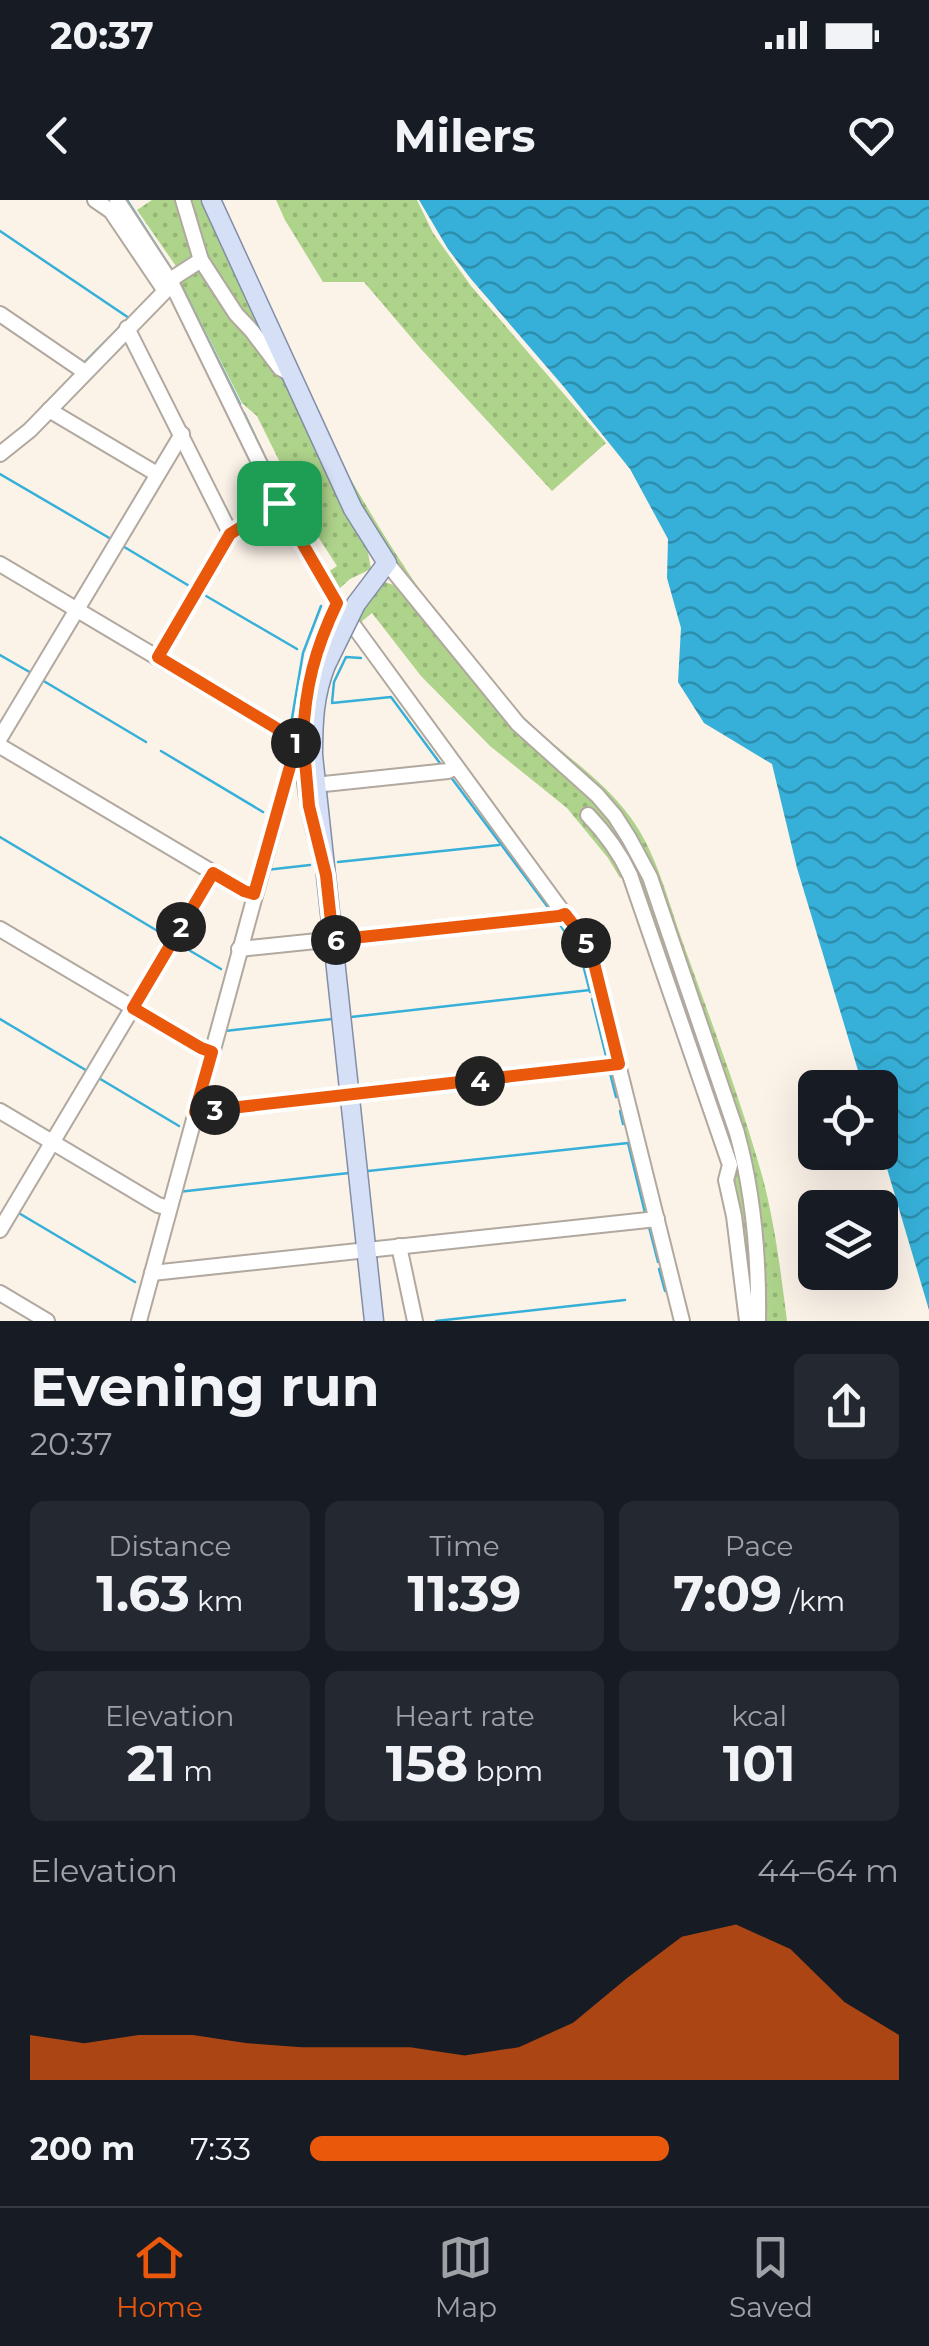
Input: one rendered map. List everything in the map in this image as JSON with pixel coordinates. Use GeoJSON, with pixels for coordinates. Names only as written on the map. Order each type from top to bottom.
{"type":"FeatureCollection","features":[{"type":"Feature","properties":{"kind":"main road"},"geometry":{"type":"LineString","coordinates":[[211,200],[353,509],[386,563],[347,603],[313,716],[313,755],[374,1321]]}},
{"type":"Feature","properties":{"kind":"street"},"geometry":{"type":"LineString","coordinates":[[95,200],[111,211],[169,285]]}},
{"type":"Feature","properties":{"kind":"street"},"geometry":{"type":"LineString","coordinates":[[117,200],[169,285],[279,503],[347,603],[353,625],[583,937],[593,959],[682,1321]]}},
{"type":"Feature","properties":{"kind":"street"},"geometry":{"type":"LineString","coordinates":[[183,200],[201,260],[236,314],[280,368],[292,374]]}},
{"type":"Feature","properties":{"kind":"street"},"geometry":{"type":"LineString","coordinates":[[0,454],[50,410],[169,285],[201,260]]}},
{"type":"Feature","properties":{"kind":"street"},"geometry":{"type":"LineString","coordinates":[[0,314],[85,372]]}},
{"type":"Feature","properties":{"kind":"street"},"geometry":{"type":"LineString","coordinates":[[127,328],[230,534]]}},
{"type":"Feature","properties":{"kind":"street"},"geometry":{"type":"LineString","coordinates":[[50,410],[157,474]]}},
{"type":"Feature","properties":{"kind":"street"},"geometry":{"type":"LineString","coordinates":[[0,738],[182,434]]}},
{"type":"Feature","properties":{"kind":"street"},"geometry":{"type":"LineString","coordinates":[[158,657],[230,534],[279,503]]}},
{"type":"Feature","properties":{"kind":"street"},"geometry":{"type":"LineString","coordinates":[[386,563],[518,724],[581,779],[615,816],[650,877],[748,1173],[757,1248],[758,1321]]}},
{"type":"Feature","properties":{"kind":"street"},"geometry":{"type":"LineString","coordinates":[[0,564],[296,737],[326,875]]}},
{"type":"Feature","properties":{"kind":"street"},"geometry":{"type":"LineString","coordinates":[[139,1321],[165,1207],[195,1112],[250,893],[296,737],[309,674],[317,649],[347,603]]}},
{"type":"Feature","properties":{"kind":"street"},"geometry":{"type":"LineString","coordinates":[[326,875],[329,861],[320,747],[322,705],[327,680],[353,625]]}},
{"type":"Feature","properties":{"kind":"street"},"geometry":{"type":"LineString","coordinates":[[0,746],[250,893]]}},
{"type":"Feature","properties":{"kind":"street"},"geometry":{"type":"LineString","coordinates":[[324,784],[456,767]]}},
{"type":"Feature","properties":{"kind":"street"},"geometry":{"type":"LineString","coordinates":[[588,815],[618,850],[630,876],[730,1164],[726,1180],[747,1321]]}},
{"type":"Feature","properties":{"kind":"street"},"geometry":{"type":"LineString","coordinates":[[0,1230],[213,873]]}},
{"type":"Feature","properties":{"kind":"street"},"geometry":{"type":"LineString","coordinates":[[239,949],[565,914]]}},
{"type":"Feature","properties":{"kind":"street"},"geometry":{"type":"LineString","coordinates":[[0,928],[208,1050]]}},
{"type":"Feature","properties":{"kind":"street"},"geometry":{"type":"LineString","coordinates":[[195,1112],[619,1064]]}},
{"type":"Feature","properties":{"kind":"street"},"geometry":{"type":"LineString","coordinates":[[0,1111],[165,1207]]}},
{"type":"Feature","properties":{"kind":"street"},"geometry":{"type":"LineString","coordinates":[[152,1273],[658,1219]]}},
{"type":"Feature","properties":{"kind":"street"},"geometry":{"type":"LineString","coordinates":[[398,1246],[415,1321]]}},
{"type":"Feature","properties":{"kind":"street"},"geometry":{"type":"LineString","coordinates":[[0,1293],[47,1321]]}},
{"type":"Feature","properties":{"kind":"green space"},"geometry":{"type":"Polygon","coordinates":[[[152,200],[179,200],[196,258],[178,269],[137,210],[152,200]]]}},
{"type":"Feature","properties":{"kind":"green space"},"geometry":{"type":"Polygon","coordinates":[[[185,200],[204,200],[279,362],[203,258],[185,200]]]}},
{"type":"Feature","properties":{"kind":"green space"},"geometry":{"type":"Polygon","coordinates":[[[276,200],[417,200],[433,233],[471,286],[606,443],[552,491],[364,282],[323,282],[276,200]]]}},
{"type":"Feature","properties":{"kind":"green space"},"geometry":{"type":"Polygon","coordinates":[[[198,266],[288,381],[367,547],[371,569],[340,588],[328,572],[337,566],[313,529],[257,416],[242,403],[180,281],[198,266]]]}},
{"type":"Feature","properties":{"kind":"green space"},"geometry":{"type":"Polygon","coordinates":[[[327,437],[390,545],[461,646],[530,723],[618,802],[648,847],[763,1179],[787,1321],[762,1321],[759,1212],[639,846],[521,722],[407,580],[356,502],[327,437]]]}},
{"type":"Feature","properties":{"kind":"green space"},"geometry":{"type":"Polygon","coordinates":[[[384,582],[394,585],[515,727],[612,818],[640,866],[732,1134],[749,1211],[753,1321],[729,1181],[627,874],[620,878],[567,808],[490,746],[421,676],[372,613],[361,622],[357,615],[384,582]]]}},
{"type":"Feature","properties":{"kind":"water"},"geometry":{"type":"Polygon","coordinates":[[[419,200],[929,200],[929,1310],[898,1206],[898,1190],[893,1190],[887,1170],[898,1170],[898,1070],[858,1070],[797,868],[772,764],[704,723],[678,682],[681,628],[667,578],[668,539],[630,469],[448,249],[419,200]]]}},
{"type":"Feature","properties":{"kind":"waterway"},"geometry":{"type":"LineString","coordinates":[[127,200],[172,270]]}},
{"type":"Feature","properties":{"kind":"waterway"},"geometry":{"type":"LineString","coordinates":[[0,231],[129,318]]}},
{"type":"Feature","properties":{"kind":"waterway"},"geometry":{"type":"LineString","coordinates":[[180,283],[240,404]]}},
{"type":"Feature","properties":{"kind":"waterway"},"geometry":{"type":"LineString","coordinates":[[85,362],[157,290]]}},
{"type":"Feature","properties":{"kind":"waterway"},"geometry":{"type":"LineString","coordinates":[[23,427],[74,374]]}},
{"type":"Feature","properties":{"kind":"waterway"},"geometry":{"type":"LineString","coordinates":[[244,413],[263,453]]}},
{"type":"Feature","properties":{"kind":"waterway"},"geometry":{"type":"LineString","coordinates":[[268,462],[284,495]]}},
{"type":"Feature","properties":{"kind":"waterway"},"geometry":{"type":"LineString","coordinates":[[0,474],[111,539]]}},
{"type":"Feature","properties":{"kind":"waterway"},"geometry":{"type":"LineString","coordinates":[[121,545],[191,587]]}},
{"type":"Feature","properties":{"kind":"waterway"},"geometry":{"type":"LineString","coordinates":[[325,569],[339,589]]}},
{"type":"Feature","properties":{"kind":"waterway"},"geometry":{"type":"LineString","coordinates":[[201,593],[297,649]]}},
{"type":"Feature","properties":{"kind":"waterway"},"geometry":{"type":"LineString","coordinates":[[290,730],[303,653],[321,606]]}},
{"type":"Feature","properties":{"kind":"waterway"},"geometry":{"type":"LineString","coordinates":[[0,655],[33,674]]}},
{"type":"Feature","properties":{"kind":"waterway"},"geometry":{"type":"LineString","coordinates":[[361,658],[346,657],[334,682],[332,703],[391,697],[442,766]]}},
{"type":"Feature","properties":{"kind":"waterway"},"geometry":{"type":"LineString","coordinates":[[42,680],[146,742]]}},
{"type":"Feature","properties":{"kind":"waterway"},"geometry":{"type":"LineString","coordinates":[[250,885],[288,743]]}},
{"type":"Feature","properties":{"kind":"waterway"},"geometry":{"type":"LineString","coordinates":[[161,751],[263,812]]}},
{"type":"Feature","properties":{"kind":"waterway"},"geometry":{"type":"LineString","coordinates":[[450,776],[550,910]]}},
{"type":"Feature","properties":{"kind":"waterway"},"geometry":{"type":"LineString","coordinates":[[0,837],[166,936]]}},
{"type":"Feature","properties":{"kind":"waterway"},"geometry":{"type":"LineString","coordinates":[[338,862],[499,845]]}},
{"type":"Feature","properties":{"kind":"waterway"},"geometry":{"type":"LineString","coordinates":[[266,870],[310,865]]}},
{"type":"Feature","properties":{"kind":"waterway"},"geometry":{"type":"LineString","coordinates":[[207,1044],[247,898]]}},
{"type":"Feature","properties":{"kind":"waterway"},"geometry":{"type":"LineString","coordinates":[[559,923],[581,957],[590,992]]}},
{"type":"Feature","properties":{"kind":"waterway"},"geometry":{"type":"LineString","coordinates":[[177,943],[221,969]]}},
{"type":"Feature","properties":{"kind":"waterway"},"geometry":{"type":"LineString","coordinates":[[351,1017],[590,990]]}},
{"type":"Feature","properties":{"kind":"waterway"},"geometry":{"type":"LineString","coordinates":[[592,999],[607,1060]]}},
{"type":"Feature","properties":{"kind":"waterway"},"geometry":{"type":"LineString","coordinates":[[0,1019],[89,1072]]}},
{"type":"Feature","properties":{"kind":"waterway"},"geometry":{"type":"LineString","coordinates":[[225,1031],[332,1019]]}},
{"type":"Feature","properties":{"kind":"waterway"},"geometry":{"type":"LineString","coordinates":[[190,1107],[204,1057]]}},
{"type":"Feature","properties":{"kind":"waterway"},"geometry":{"type":"LineString","coordinates":[[610,1073],[616,1097]]}},
{"type":"Feature","properties":{"kind":"waterway"},"geometry":{"type":"LineString","coordinates":[[97,1077],[179,1126]]}},
{"type":"Feature","properties":{"kind":"waterway"},"geometry":{"type":"LineString","coordinates":[[620,1111],[623,1124]]}},
{"type":"Feature","properties":{"kind":"waterway"},"geometry":{"type":"LineString","coordinates":[[628,1143],[645,1213]]}},
{"type":"Feature","properties":{"kind":"waterway"},"geometry":{"type":"LineString","coordinates":[[368,1171],[628,1143]]}},
{"type":"Feature","properties":{"kind":"waterway"},"geometry":{"type":"LineString","coordinates":[[178,1192],[349,1173]]}},
{"type":"Feature","properties":{"kind":"waterway"},"geometry":{"type":"LineString","coordinates":[[17,1212],[135,1282]]}},
{"type":"Feature","properties":{"kind":"waterway"},"geometry":{"type":"LineString","coordinates":[[649,1227],[658,1262]]}},
{"type":"Feature","properties":{"kind":"waterway"},"geometry":{"type":"LineString","coordinates":[[659,1269],[665,1291]]}},
{"type":"Feature","properties":{"kind":"waterway"},"geometry":{"type":"LineString","coordinates":[[436,1321],[625,1300]]}},
{"type":"Feature","properties":{"kind":"route"},"geometry":{"type":"LineString","coordinates":[[279,503],[230,534],[158,657],[286,734],[303,738],[304,776],[326,875],[333,940],[565,914],[583,937],[593,959],[619,1064],[195,1112],[212,1052],[133,1008],[213,873],[254,894],[290,760],[298,738],[303,738],[309,674],[337,603],[279,503]]}}]}
